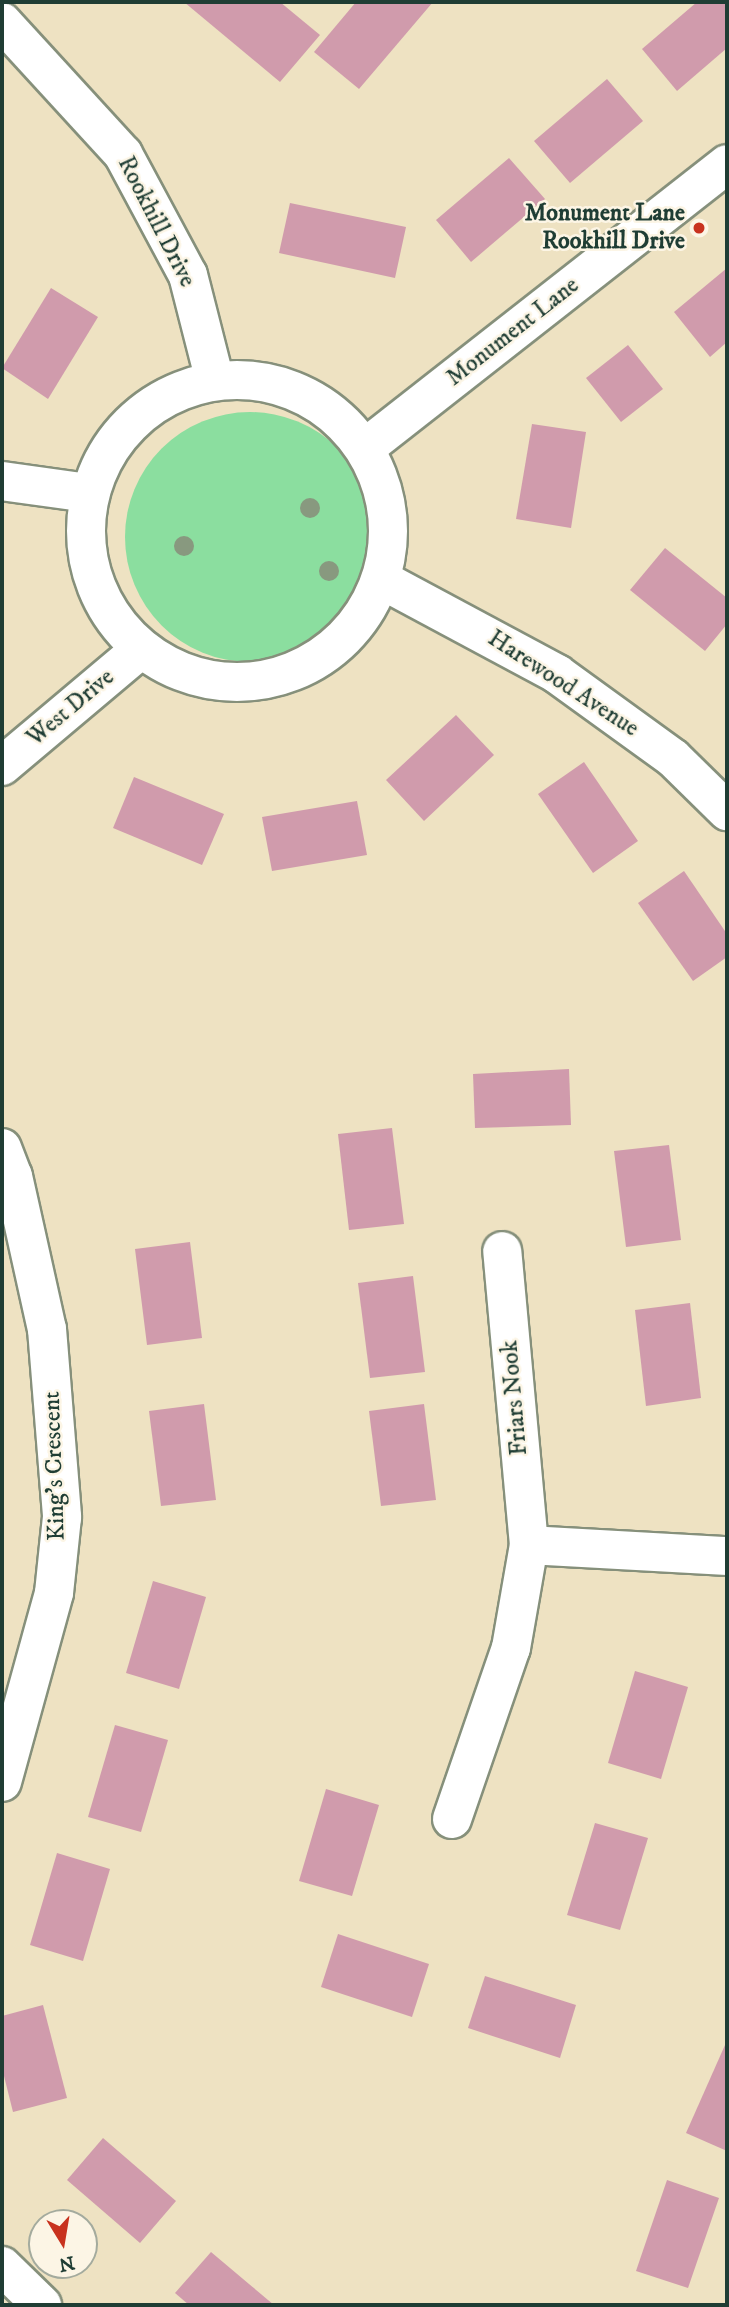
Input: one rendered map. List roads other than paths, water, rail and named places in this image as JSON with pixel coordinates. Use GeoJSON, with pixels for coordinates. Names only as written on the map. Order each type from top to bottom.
{"type":"FeatureCollection","features":[{"type":"Feature","properties":{"kind":"street","name":"Rookhill Drive"},"geometry":{"type":"LineString","coordinates":[[2,22],[123,154],[188,275],[215,381]]}},
{"type":"Feature","properties":{"kind":"street","name":"Monument Lane"},"geometry":{"type":"LineString","coordinates":[[365,448],[727,164]]}},
{"type":"Feature","properties":{"kind":"street"},"geometry":{"type":"LineString","coordinates":[[258,380],[300,393],[337,415],[365,448],[384,489],[390,535],[382,580],[359,624],[323,657],[279,678],[230,684],[183,674],[141,649],[112,618],[92,579],[85,536],[89,493],[107,453],[135,418],[173,394],[215,381],[258,380]]}},
{"type":"Feature","properties":{"kind":"street"},"geometry":{"type":"LineString","coordinates":[[2,481],[89,493]]}},
{"type":"Feature","properties":{"kind":"street","name":"Harewood Avenue"},"geometry":{"type":"LineString","coordinates":[[382,580],[557,674],[673,758],[727,811]]}},
{"type":"Feature","properties":{"kind":"street","name":"West Drive"},"geometry":{"type":"LineString","coordinates":[[2,766],[141,649]]}},
{"type":"Feature","properties":{"kind":"street","name":"King's Crescent"},"geometry":{"type":"LineString","coordinates":[[2,1148],[13,1176],[47,1329],[62,1517],[54,1593],[2,1782]]}},
{"type":"Feature","properties":{"kind":"street","name":"Friars Nook"},"geometry":{"type":"LineString","coordinates":[[452,1819],[511,1648],[529,1545],[502,1251]]}},
{"type":"Feature","properties":{"kind":"street"},"geometry":{"type":"LineString","coordinates":[[529,1545],[727,1556]]}},
{"type":"Feature","properties":{"kind":"street"},"geometry":{"type":"LineString","coordinates":[[2,2266],[42,2305]]}},
{"type":"Feature","properties":{"kind":"place","name":"Monument Lane Rookhill Drive"},"geometry":{"type":"Point","coordinates":[699,228]}}]}
